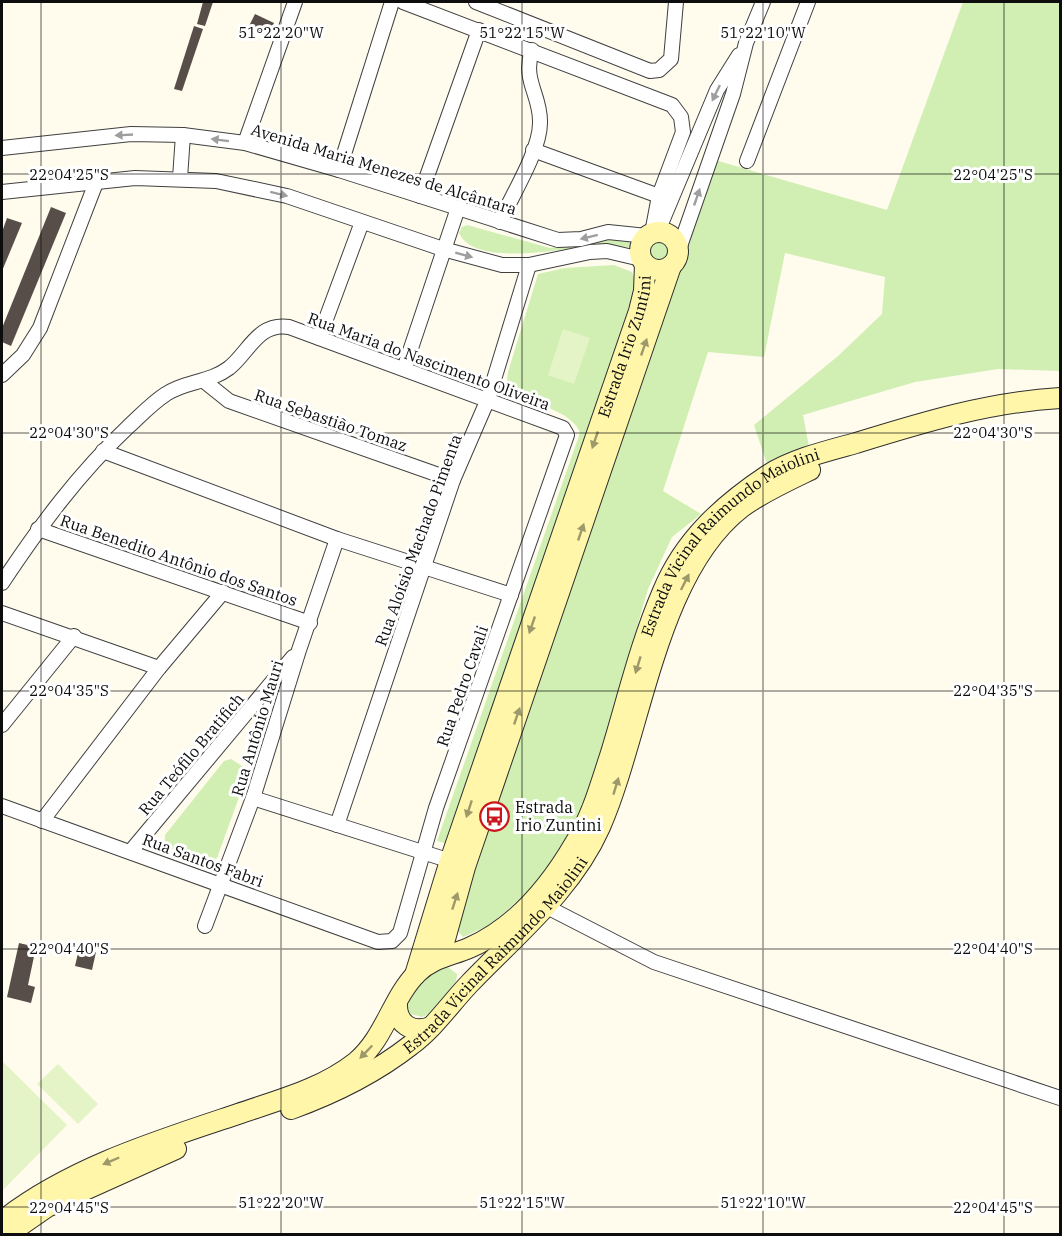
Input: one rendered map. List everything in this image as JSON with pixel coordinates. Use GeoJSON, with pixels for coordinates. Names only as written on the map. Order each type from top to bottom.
{"type":"FeatureCollection","features":[{"type":"Feature","properties":{"kind":"main road"},"geometry":{"type":"LineString","coordinates":[[664,233],[675,240],[674,259],[654,269],[643,261],[640,247],[652,234],[664,233]]}},
{"type":"Feature","properties":{"kind":"main road","name":"Estrada Irio Zuntini"},"geometry":{"type":"LineString","coordinates":[[415,975],[458,864],[674,259]]}},
{"type":"Feature","properties":{"kind":"main road","name":"Estrada Irio Zuntini"},"geometry":{"type":"LineString","coordinates":[[444,956],[458,864],[639,311],[644,291],[643,261]]}},
{"type":"Feature","properties":{"kind":"main road","name":"Estrada Vicinal Raimundo Maiolini"},"geometry":{"type":"LineString","coordinates":[[2,1221],[24,1204],[60,1183],[168,1138],[278,1101],[335,1077],[373,1045],[415,975],[444,956],[468,948],[513,921],[534,900],[575,843],[593,809],[662,593],[688,542],[771,473],[815,455],[981,407],[1023,400],[1060,398]]}},
{"type":"Feature","properties":{"kind":"main road","name":"Estrada Vicinal Raimundo Maiolini"},"geometry":{"type":"LineString","coordinates":[[8,1234],[47,1207],[174,1149],[333,1094],[386,1063],[431,1027],[470,983],[547,907],[577,866],[607,810],[663,632],[676,599],[693,567],[716,532],[742,507],[823,463],[955,425],[1023,410],[1060,410]]}},
{"type":"Feature","properties":{"kind":"main road"},"geometry":{"type":"LineString","coordinates":[[444,956],[462,962],[470,983]]}},
{"type":"Feature","properties":{"kind":"main road"},"geometry":{"type":"LineString","coordinates":[[398,1003],[399,1018],[409,1028],[417,1030],[431,1027]]}},
{"type":"Feature","properties":{"kind":"street"},"geometry":{"type":"LineString","coordinates":[[245,143],[295,2]]}},
{"type":"Feature","properties":{"kind":"street"},"geometry":{"type":"LineString","coordinates":[[339,170],[392,2]]}},
{"type":"Feature","properties":{"kind":"street"},"geometry":{"type":"LineString","coordinates":[[403,2],[668,102],[681,117],[681,137],[659,196],[652,234]]}},
{"type":"Feature","properties":{"kind":"street"},"geometry":{"type":"LineString","coordinates":[[482,3],[650,70],[666,66],[671,59],[676,2]]}},
{"type":"Feature","properties":{"kind":"street","name":"Estrada Irio Zuntini"},"geometry":{"type":"LineString","coordinates":[[674,259],[733,94],[746,43],[763,2]]}},
{"type":"Feature","properties":{"kind":"street"},"geometry":{"type":"LineString","coordinates":[[747,160],[808,2]]}},
{"type":"Feature","properties":{"kind":"street"},"geometry":{"type":"LineString","coordinates":[[420,196],[479,30]]}},
{"type":"Feature","properties":{"kind":"street"},"geometry":{"type":"LineString","coordinates":[[573,66],[580,58],[580,43]]}},
{"type":"Feature","properties":{"kind":"street","name":"Estrada Irio Zuntini"},"geometry":{"type":"LineString","coordinates":[[652,234],[717,90],[746,43]]}},
{"type":"Feature","properties":{"kind":"street"},"geometry":{"type":"LineString","coordinates":[[500,222],[533,150],[541,119],[528,77],[532,50]]}},
{"type":"Feature","properties":{"kind":"street"},"geometry":{"type":"LineString","coordinates":[[587,71],[589,61],[600,51]]}},
{"type":"Feature","properties":{"kind":"street","name":"Avenida Maria Menezes de Alcântara"},"geometry":{"type":"LineString","coordinates":[[2,148],[131,134],[183,135],[245,143],[339,170],[558,240],[581,239],[608,232],[652,234]]}},
{"type":"Feature","properties":{"kind":"street"},"geometry":{"type":"LineString","coordinates":[[180,178],[183,135]]}},
{"type":"Feature","properties":{"kind":"street"},"geometry":{"type":"LineString","coordinates":[[533,150],[659,196]]}},
{"type":"Feature","properties":{"kind":"street"},"geometry":{"type":"LineString","coordinates":[[2,192],[97,180],[180,178],[252,187],[296,199],[443,249],[502,265],[529,265],[590,252],[607,251],[643,261]]}},
{"type":"Feature","properties":{"kind":"street"},"geometry":{"type":"LineString","coordinates":[[2,375],[23,355],[40,328],[97,180]]}},
{"type":"Feature","properties":{"kind":"street"},"geometry":{"type":"LineString","coordinates":[[404,369],[458,208]]}},
{"type":"Feature","properties":{"kind":"street"},"geometry":{"type":"LineString","coordinates":[[320,338],[362,222]]}},
{"type":"Feature","properties":{"kind":"street","name":"Rua Aloísio Machado Pimenta"},"geometry":{"type":"LineString","coordinates":[[338,825],[453,480],[488,399],[529,265]]}},
{"type":"Feature","properties":{"kind":"street","name":"Rua Maria do Nascimento Oliveira"},"geometry":{"type":"LineString","coordinates":[[204,381],[230,367],[258,336],[270,328],[289,327],[563,428],[566,441]]}},
{"type":"Feature","properties":{"kind":"street"},"geometry":{"type":"LineString","coordinates":[[2,583],[62,496],[103,451],[168,392],[204,381]]}},
{"type":"Feature","properties":{"kind":"street","name":"Rua Sebastião Tomaz"},"geometry":{"type":"LineString","coordinates":[[204,381],[229,401],[453,480]]}},
{"type":"Feature","properties":{"kind":"street","name":"Rua Pedro Cavali"},"geometry":{"type":"LineString","coordinates":[[392,941],[400,933],[436,808],[566,441]]}},
{"type":"Feature","properties":{"kind":"street"},"geometry":{"type":"LineString","coordinates":[[103,451],[338,539],[511,595]]}},
{"type":"Feature","properties":{"kind":"street","name":"Rua Benedito Antônio dos Santos"},"geometry":{"type":"LineString","coordinates":[[38,529],[310,623]]}},
{"type":"Feature","properties":{"kind":"street","name":"Rua Antônio Mauri"},"geometry":{"type":"LineString","coordinates":[[205,926],[253,798],[299,650],[338,539]]}},
{"type":"Feature","properties":{"kind":"street"},"geometry":{"type":"LineString","coordinates":[[42,821],[159,668],[223,592]]}},
{"type":"Feature","properties":{"kind":"street"},"geometry":{"type":"LineString","coordinates":[[2,613],[74,636],[159,668]]}},
{"type":"Feature","properties":{"kind":"street"},"geometry":{"type":"LineString","coordinates":[[2,725],[74,636]]}},
{"type":"Feature","properties":{"kind":"street","name":"Rua Teófilo Bratifich"},"geometry":{"type":"LineString","coordinates":[[131,851],[299,650]]}},
{"type":"Feature","properties":{"kind":"street"},"geometry":{"type":"LineString","coordinates":[[253,798],[424,851],[458,864]]}},
{"type":"Feature","properties":{"kind":"street","name":"Rua Santos Fabri"},"geometry":{"type":"LineString","coordinates":[[2,806],[378,942],[392,941]]}},
{"type":"Feature","properties":{"kind":"street"},"geometry":{"type":"LineString","coordinates":[[547,907],[654,962],[1060,1098]]}},
{"type":"Feature","properties":{"kind":"green space"},"geometry":{"type":"Polygon","coordinates":[[[963,2],[1060,2],[1060,371],[998,369],[915,382],[803,415],[809,447],[767,464],[754,425],[838,356],[882,314],[885,277],[785,253],[764,357],[708,352],[663,491],[701,514],[672,537],[648,589],[585,806],[560,849],[531,889],[490,925],[463,937],[453,925],[715,160],[887,210],[963,2]]]}},
{"type":"Feature","properties":{"kind":"green space"},"geometry":{"type":"Polygon","coordinates":[[[467,225],[550,248],[605,239],[637,241],[635,248],[604,245],[542,252],[501,253],[482,250],[468,244],[459,233],[462,227],[467,225]]]}},
{"type":"Feature","properties":{"kind":"green space"},"geometry":{"type":"Polygon","coordinates":[[[660,240],[667,243],[670,250],[667,257],[660,260],[653,257],[650,250],[653,243],[660,240]]]}},
{"type":"Feature","properties":{"kind":"green space"},"geometry":{"type":"Polygon","coordinates":[[[614,265],[632,272],[637,287],[448,844],[437,841],[580,433],[576,425],[560,413],[509,394],[506,389],[508,372],[538,274],[565,268],[614,265]]]}},
{"type":"Feature","properties":{"kind":"green space"},"geometry":{"type":"Polygon","coordinates":[[[563,329],[590,338],[574,384],[548,375],[563,329]]]}},
{"type":"Feature","properties":{"kind":"green space"},"geometry":{"type":"Polygon","coordinates":[[[231,759],[247,769],[247,775],[217,858],[208,862],[165,846],[165,835],[224,761],[231,759]]]}},
{"type":"Feature","properties":{"kind":"green space"},"geometry":{"type":"Polygon","coordinates":[[[445,965],[457,974],[450,993],[428,1014],[422,1017],[411,1014],[406,1009],[414,989],[445,965]]]}},
{"type":"Feature","properties":{"kind":"green space"},"geometry":{"type":"Polygon","coordinates":[[[2,1061],[67,1125],[2,1191],[2,1061]]]}},
{"type":"Feature","properties":{"kind":"green space"},"geometry":{"type":"Polygon","coordinates":[[[58,1064],[98,1104],[78,1124],[37,1084],[58,1064]]]}},
{"type":"Feature","properties":{"kind":"building"},"geometry":{"type":"Polygon","coordinates":[[[203,2],[213,2],[205,26],[197,24],[203,2]]]}},
{"type":"Feature","properties":{"kind":"building"},"geometry":{"type":"Polygon","coordinates":[[[255,14],[274,23],[269,35],[249,26],[255,14]]]}},
{"type":"Feature","properties":{"kind":"building"},"geometry":{"type":"Polygon","coordinates":[[[194,26],[203,29],[182,91],[174,89],[194,26]]]}},
{"type":"Feature","properties":{"kind":"building"},"geometry":{"type":"Polygon","coordinates":[[[51,207],[66,213],[11,346],[2,342],[2,328],[51,207]]]}},
{"type":"Feature","properties":{"kind":"building"},"geometry":{"type":"Polygon","coordinates":[[[7,218],[22,223],[2,271],[2,232],[7,218]]]}},
{"type":"Feature","properties":{"kind":"building"},"geometry":{"type":"Polygon","coordinates":[[[19,943],[36,947],[28,985],[35,987],[31,1003],[7,997],[19,943]]]}},
{"type":"Feature","properties":{"kind":"building"},"geometry":{"type":"Polygon","coordinates":[[[79,949],[96,952],[92,970],[75,966],[79,949]]]}},
{"type":"Feature","properties":{"kind":"place","name":"Estrada Irio Zuntini"},"geometry":{"type":"Point","coordinates":[494,816]}}]}
